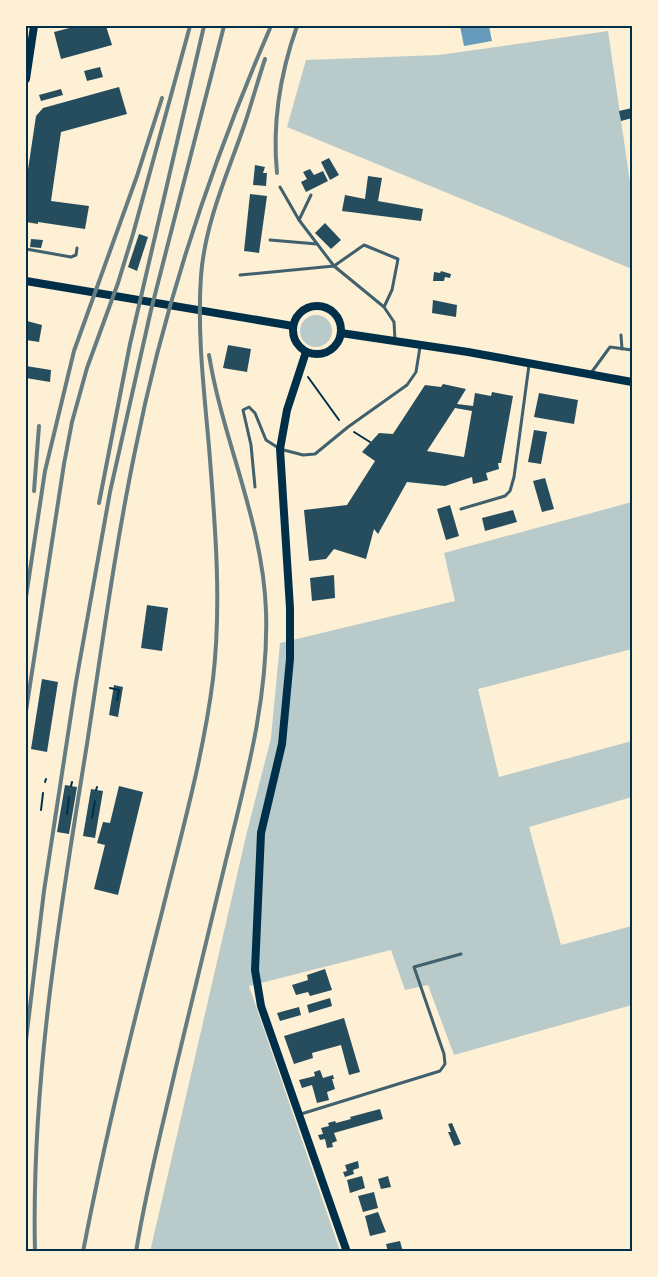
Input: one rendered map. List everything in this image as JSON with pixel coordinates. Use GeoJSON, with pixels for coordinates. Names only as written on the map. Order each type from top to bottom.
{"type":"FeatureCollection","features":[{"type":"Feature","properties":{"kind":"main road"},"geometry":{"type":"LineString","coordinates":[[26,80],[34,26]]}},
{"type":"Feature","properties":{"kind":"main road"},"geometry":{"type":"LineString","coordinates":[[26,281],[293,326]]}},
{"type":"Feature","properties":{"kind":"main road"},"geometry":{"type":"LineString","coordinates":[[316,306],[325,307],[338,317],[342,333],[339,341],[329,352],[314,355],[306,352],[295,341],[293,326],[301,312],[316,306]]}},
{"type":"Feature","properties":{"kind":"main road"},"geometry":{"type":"LineString","coordinates":[[342,333],[633,382]]}},
{"type":"Feature","properties":{"kind":"main road"},"geometry":{"type":"LineString","coordinates":[[306,352],[287,410],[280,449],[290,608],[290,659],[282,744],[261,833],[255,970],[261,1006],[301,1114],[347,1251]]}},
{"type":"Feature","properties":{"kind":"lane"},"geometry":{"type":"LineString","coordinates":[[280,187],[299,220],[334,266],[384,307],[394,322],[395,342]]}},
{"type":"Feature","properties":{"kind":"lane"},"geometry":{"type":"LineString","coordinates":[[299,220],[311,195]]}},
{"type":"Feature","properties":{"kind":"lane"},"geometry":{"type":"LineString","coordinates":[[270,240],[317,244]]}},
{"type":"Feature","properties":{"kind":"lane"},"geometry":{"type":"LineString","coordinates":[[240,275],[334,266],[364,245],[398,259],[392,291],[384,307]]}},
{"type":"Feature","properties":{"kind":"lane"},"geometry":{"type":"LineString","coordinates":[[26,246],[26,249],[71,257],[76,255],[77,248]]}},
{"type":"Feature","properties":{"kind":"lane"},"geometry":{"type":"LineString","coordinates":[[621,335],[622,349]]}},
{"type":"Feature","properties":{"kind":"lane"},"geometry":{"type":"LineString","coordinates":[[255,487],[251,445],[243,410],[249,408],[255,413],[266,440],[280,449],[303,455],[315,454],[348,427],[407,385],[416,372],[420,345]]}},
{"type":"Feature","properties":{"kind":"lane"},"geometry":{"type":"LineString","coordinates":[[590,374],[610,347],[633,350]]}},
{"type":"Feature","properties":{"kind":"lane"},"geometry":{"type":"LineString","coordinates":[[461,509],[505,496],[510,491],[530,363]]}},
{"type":"Feature","properties":{"kind":"lane"},"geometry":{"type":"LineString","coordinates":[[301,1114],[440,1071],[445,1064],[444,1054],[414,967],[461,954]]}},
{"type":"Feature","properties":{"kind":"path"},"geometry":{"type":"LineString","coordinates":[[309,377],[339,420]]}},
{"type":"Feature","properties":{"kind":"path"},"geometry":{"type":"LineString","coordinates":[[354,432],[370,442]]}},
{"type":"Feature","properties":{"kind":"path"},"geometry":{"type":"LineString","coordinates":[[110,688],[119,690],[117,700]]}},
{"type":"Feature","properties":{"kind":"path"},"geometry":{"type":"LineString","coordinates":[[41,810],[43,794]]}},
{"type":"Feature","properties":{"kind":"path"},"geometry":{"type":"LineString","coordinates":[[67,814],[69,797]]}},
{"type":"Feature","properties":{"kind":"path"},"geometry":{"type":"LineString","coordinates":[[92,818],[95,801]]}},
{"type":"Feature","properties":{"kind":"shaded area"},"geometry":{"type":"Polygon","coordinates":[[[608,31],[632,196],[632,269],[287,127],[306,60],[439,55],[608,31]]]}},
{"type":"Feature","properties":{"kind":"shaded area"},"geometry":{"type":"Polygon","coordinates":[[[316,315],[327,320],[332,331],[327,342],[316,347],[305,342],[300,331],[305,320],[316,315]]]}},
{"type":"Feature","properties":{"kind":"shaded area"},"geometry":{"type":"Polygon","coordinates":[[[632,502],[632,649],[478,689],[499,777],[632,741],[632,797],[529,827],[561,945],[632,926],[632,1005],[454,1055],[428,985],[405,990],[391,950],[249,986],[340,1251],[150,1252],[247,832],[271,738],[280,643],[455,601],[444,553],[632,502]]]}},
{"type":"Feature","properties":{"kind":"water"},"geometry":{"type":"Polygon","coordinates":[[[460,26],[489,26],[492,41],[464,46],[460,26]]]}},
{"type":"Feature","properties":{"kind":"building"},"geometry":{"type":"Polygon","coordinates":[[[77,26],[106,26],[112,45],[61,59],[54,32],[77,26]]]}},
{"type":"Feature","properties":{"kind":"building"},"geometry":{"type":"Polygon","coordinates":[[[100,67],[103,77],[87,81],[84,71],[100,67]]]}},
{"type":"Feature","properties":{"kind":"building"},"geometry":{"type":"Polygon","coordinates":[[[119,87],[127,114],[61,132],[51,201],[89,206],[85,229],[26,222],[26,183],[36,116],[43,108],[119,87]]]}},
{"type":"Feature","properties":{"kind":"building"},"geometry":{"type":"Polygon","coordinates":[[[61,89],[63,95],[41,101],[39,95],[61,89]]]}},
{"type":"Feature","properties":{"kind":"building"},"geometry":{"type":"Polygon","coordinates":[[[632,108],[632,118],[621,121],[619,111],[632,108]]]}},
{"type":"Feature","properties":{"kind":"building"},"geometry":{"type":"Polygon","coordinates":[[[329,158],[339,175],[330,180],[321,162],[329,158]]]}},
{"type":"Feature","properties":{"kind":"building"},"geometry":{"type":"Polygon","coordinates":[[[255,165],[265,167],[263,173],[267,173],[266,186],[253,185],[255,165]]]}},
{"type":"Feature","properties":{"kind":"building"},"geometry":{"type":"Polygon","coordinates":[[[310,169],[314,175],[323,171],[328,181],[306,192],[301,182],[307,179],[303,172],[310,169]]]}},
{"type":"Feature","properties":{"kind":"building"},"geometry":{"type":"Polygon","coordinates":[[[368,176],[382,178],[378,201],[423,209],[421,221],[342,211],[345,195],[365,199],[368,176]]]}},
{"type":"Feature","properties":{"kind":"building"},"geometry":{"type":"Polygon","coordinates":[[[250,194],[267,196],[259,253],[244,251],[250,194]]]}},
{"type":"Feature","properties":{"kind":"building"},"geometry":{"type":"Polygon","coordinates":[[[325,223],[341,240],[331,249],[315,233],[325,223]]]}},
{"type":"Feature","properties":{"kind":"building"},"geometry":{"type":"Polygon","coordinates":[[[139,234],[148,237],[137,271],[128,267],[139,234]]]}},
{"type":"Feature","properties":{"kind":"building"},"geometry":{"type":"Polygon","coordinates":[[[31,239],[43,240],[41,248],[30,247],[31,239]]]}},
{"type":"Feature","properties":{"kind":"building"},"geometry":{"type":"Polygon","coordinates":[[[441,271],[451,274],[450,278],[445,277],[444,281],[433,281],[434,272],[440,273],[441,271]]]}},
{"type":"Feature","properties":{"kind":"building"},"geometry":{"type":"Polygon","coordinates":[[[433,300],[457,305],[456,317],[432,313],[433,300]]]}},
{"type":"Feature","properties":{"kind":"building"},"geometry":{"type":"Polygon","coordinates":[[[27,321],[42,325],[39,342],[26,340],[27,321]]]}},
{"type":"Feature","properties":{"kind":"building"},"geometry":{"type":"Polygon","coordinates":[[[228,345],[251,349],[247,372],[223,368],[228,345]]]}},
{"type":"Feature","properties":{"kind":"building"},"geometry":{"type":"Polygon","coordinates":[[[26,366],[51,370],[50,382],[26,378],[26,366]]]}},
{"type":"Feature","properties":{"kind":"building"},"geometry":{"type":"Polygon","coordinates":[[[443,384],[466,389],[457,404],[473,406],[475,393],[491,396],[492,392],[513,396],[501,463],[498,463],[499,469],[486,473],[488,480],[473,484],[472,477],[445,486],[407,482],[378,534],[374,529],[366,559],[334,549],[326,559],[309,561],[304,510],[347,505],[375,461],[362,452],[379,433],[393,434],[425,385],[441,387],[443,384]],[[455,408],[427,451],[464,457],[472,411],[455,408]]]}},
{"type":"Feature","properties":{"kind":"building"},"geometry":{"type":"Polygon","coordinates":[[[539,393],[578,400],[574,424],[534,417],[539,393]]]}},
{"type":"Feature","properties":{"kind":"building"},"geometry":{"type":"Polygon","coordinates":[[[534,430],[547,432],[541,464],[528,462],[534,430]]]}},
{"type":"Feature","properties":{"kind":"building"},"geometry":{"type":"Polygon","coordinates":[[[545,478],[554,509],[542,512],[533,481],[545,478]]]}},
{"type":"Feature","properties":{"kind":"building"},"geometry":{"type":"Polygon","coordinates":[[[450,505],[459,536],[446,540],[437,509],[450,505]]]}},
{"type":"Feature","properties":{"kind":"building"},"geometry":{"type":"Polygon","coordinates":[[[513,510],[517,522],[485,531],[482,518],[513,510]]]}},
{"type":"Feature","properties":{"kind":"building"},"geometry":{"type":"Polygon","coordinates":[[[334,575],[335,598],[312,601],[310,578],[334,575]]]}},
{"type":"Feature","properties":{"kind":"building"},"geometry":{"type":"Polygon","coordinates":[[[147,605],[168,608],[162,651],[141,648],[147,605]]]}},
{"type":"Feature","properties":{"kind":"building"},"geometry":{"type":"Polygon","coordinates":[[[42,679],[58,682],[47,752],[31,749],[42,679]]]}},
{"type":"Feature","properties":{"kind":"building"},"geometry":{"type":"Polygon","coordinates":[[[114,685],[123,687],[118,717],[109,715],[114,685]]]}},
{"type":"Feature","properties":{"kind":"building"},"geometry":{"type":"Polygon","coordinates":[[[65,785],[77,787],[69,834],[57,832],[65,785]]]}},
{"type":"Feature","properties":{"kind":"building"},"geometry":{"type":"Polygon","coordinates":[[[119,786],[143,792],[118,895],[94,889],[105,845],[97,843],[103,822],[110,823],[119,786]]]}},
{"type":"Feature","properties":{"kind":"building"},"geometry":{"type":"Polygon","coordinates":[[[91,789],[103,791],[95,838],[83,836],[91,789]]]}},
{"type":"Feature","properties":{"kind":"building"},"geometry":{"type":"Polygon","coordinates":[[[325,969],[332,990],[310,996],[308,992],[296,995],[292,985],[308,980],[307,975],[325,969]]]}},
{"type":"Feature","properties":{"kind":"building"},"geometry":{"type":"Polygon","coordinates":[[[330,998],[332,1006],[309,1013],[307,1005],[330,998]]]}},
{"type":"Feature","properties":{"kind":"building"},"geometry":{"type":"Polygon","coordinates":[[[299,1007],[301,1015],[280,1021],[277,1013],[299,1007]]]}},
{"type":"Feature","properties":{"kind":"building"},"geometry":{"type":"Polygon","coordinates":[[[344,1018],[360,1072],[349,1075],[341,1045],[312,1053],[313,1058],[294,1064],[284,1036],[344,1018]]]}},
{"type":"Feature","properties":{"kind":"building"},"geometry":{"type":"Polygon","coordinates":[[[320,1070],[323,1078],[333,1075],[335,1089],[327,1092],[329,1100],[317,1103],[312,1085],[302,1088],[299,1080],[315,1076],[314,1072],[320,1070]]]}},
{"type":"Feature","properties":{"kind":"building"},"geometry":{"type":"Polygon","coordinates":[[[380,1109],[383,1119],[334,1133],[337,1141],[332,1143],[333,1147],[327,1148],[325,1139],[320,1140],[318,1135],[323,1134],[321,1128],[329,1126],[328,1123],[351,1119],[350,1117],[380,1109]]]}},
{"type":"Feature","properties":{"kind":"building"},"geometry":{"type":"Polygon","coordinates":[[[452,1123],[461,1144],[454,1146],[448,1132],[451,1132],[448,1124],[452,1123]]]}},
{"type":"Feature","properties":{"kind":"building"},"geometry":{"type":"Polygon","coordinates":[[[358,1161],[359,1168],[353,1170],[354,1174],[345,1177],[343,1172],[347,1171],[345,1165],[358,1161]]]}},
{"type":"Feature","properties":{"kind":"building"},"geometry":{"type":"Polygon","coordinates":[[[362,1176],[365,1188],[350,1193],[347,1180],[362,1176]]]}},
{"type":"Feature","properties":{"kind":"building"},"geometry":{"type":"Polygon","coordinates":[[[388,1176],[391,1187],[381,1189],[378,1179],[388,1176]]]}},
{"type":"Feature","properties":{"kind":"building"},"geometry":{"type":"Polygon","coordinates":[[[374,1192],[378,1208],[363,1212],[358,1196],[374,1192]]]}},
{"type":"Feature","properties":{"kind":"building"},"geometry":{"type":"Polygon","coordinates":[[[378,1212],[386,1232],[370,1236],[365,1216],[378,1212]]]}},
{"type":"Feature","properties":{"kind":"building"},"geometry":{"type":"Polygon","coordinates":[[[400,1241],[403,1252],[388,1252],[386,1244],[400,1241]]]}},
{"type":"Feature","properties":{"kind":"railway"},"geometry":{"type":"LineString","coordinates":[[26,711],[72,422],[87,368],[133,234],[190,26]]}},
{"type":"Feature","properties":{"kind":"railway"},"geometry":{"type":"LineString","coordinates":[[99,503],[130,344],[204,26]]}},
{"type":"Feature","properties":{"kind":"railway"},"geometry":{"type":"LineString","coordinates":[[26,1040],[44,891],[76,682],[110,492],[151,310],[224,26]]}},
{"type":"Feature","properties":{"kind":"railway"},"geometry":{"type":"LineString","coordinates":[[35,1252],[38,1124],[49,996],[109,597],[128,487],[147,396],[175,288],[229,129],[271,26]]}},
{"type":"Feature","properties":{"kind":"railway"},"geometry":{"type":"LineString","coordinates":[[277,173],[276,135],[279,98],[286,62],[297,26]]}},
{"type":"Feature","properties":{"kind":"railway"},"geometry":{"type":"LineString","coordinates":[[83,1252],[110,1124],[191,796],[209,709],[216,650],[217,563],[200,340],[201,276],[212,217],[265,59]]}},
{"type":"Feature","properties":{"kind":"railway"},"geometry":{"type":"LineString","coordinates":[[26,597],[45,471],[74,351],[137,176],[162,98]]}},
{"type":"Feature","properties":{"kind":"railway"},"geometry":{"type":"LineString","coordinates":[[136,1252],[144,1205],[255,737],[264,674],[266,611],[258,546],[223,419],[209,355]]}},
{"type":"Feature","properties":{"kind":"railway"},"geometry":{"type":"LineString","coordinates":[[34,491],[39,426]]}}]}
